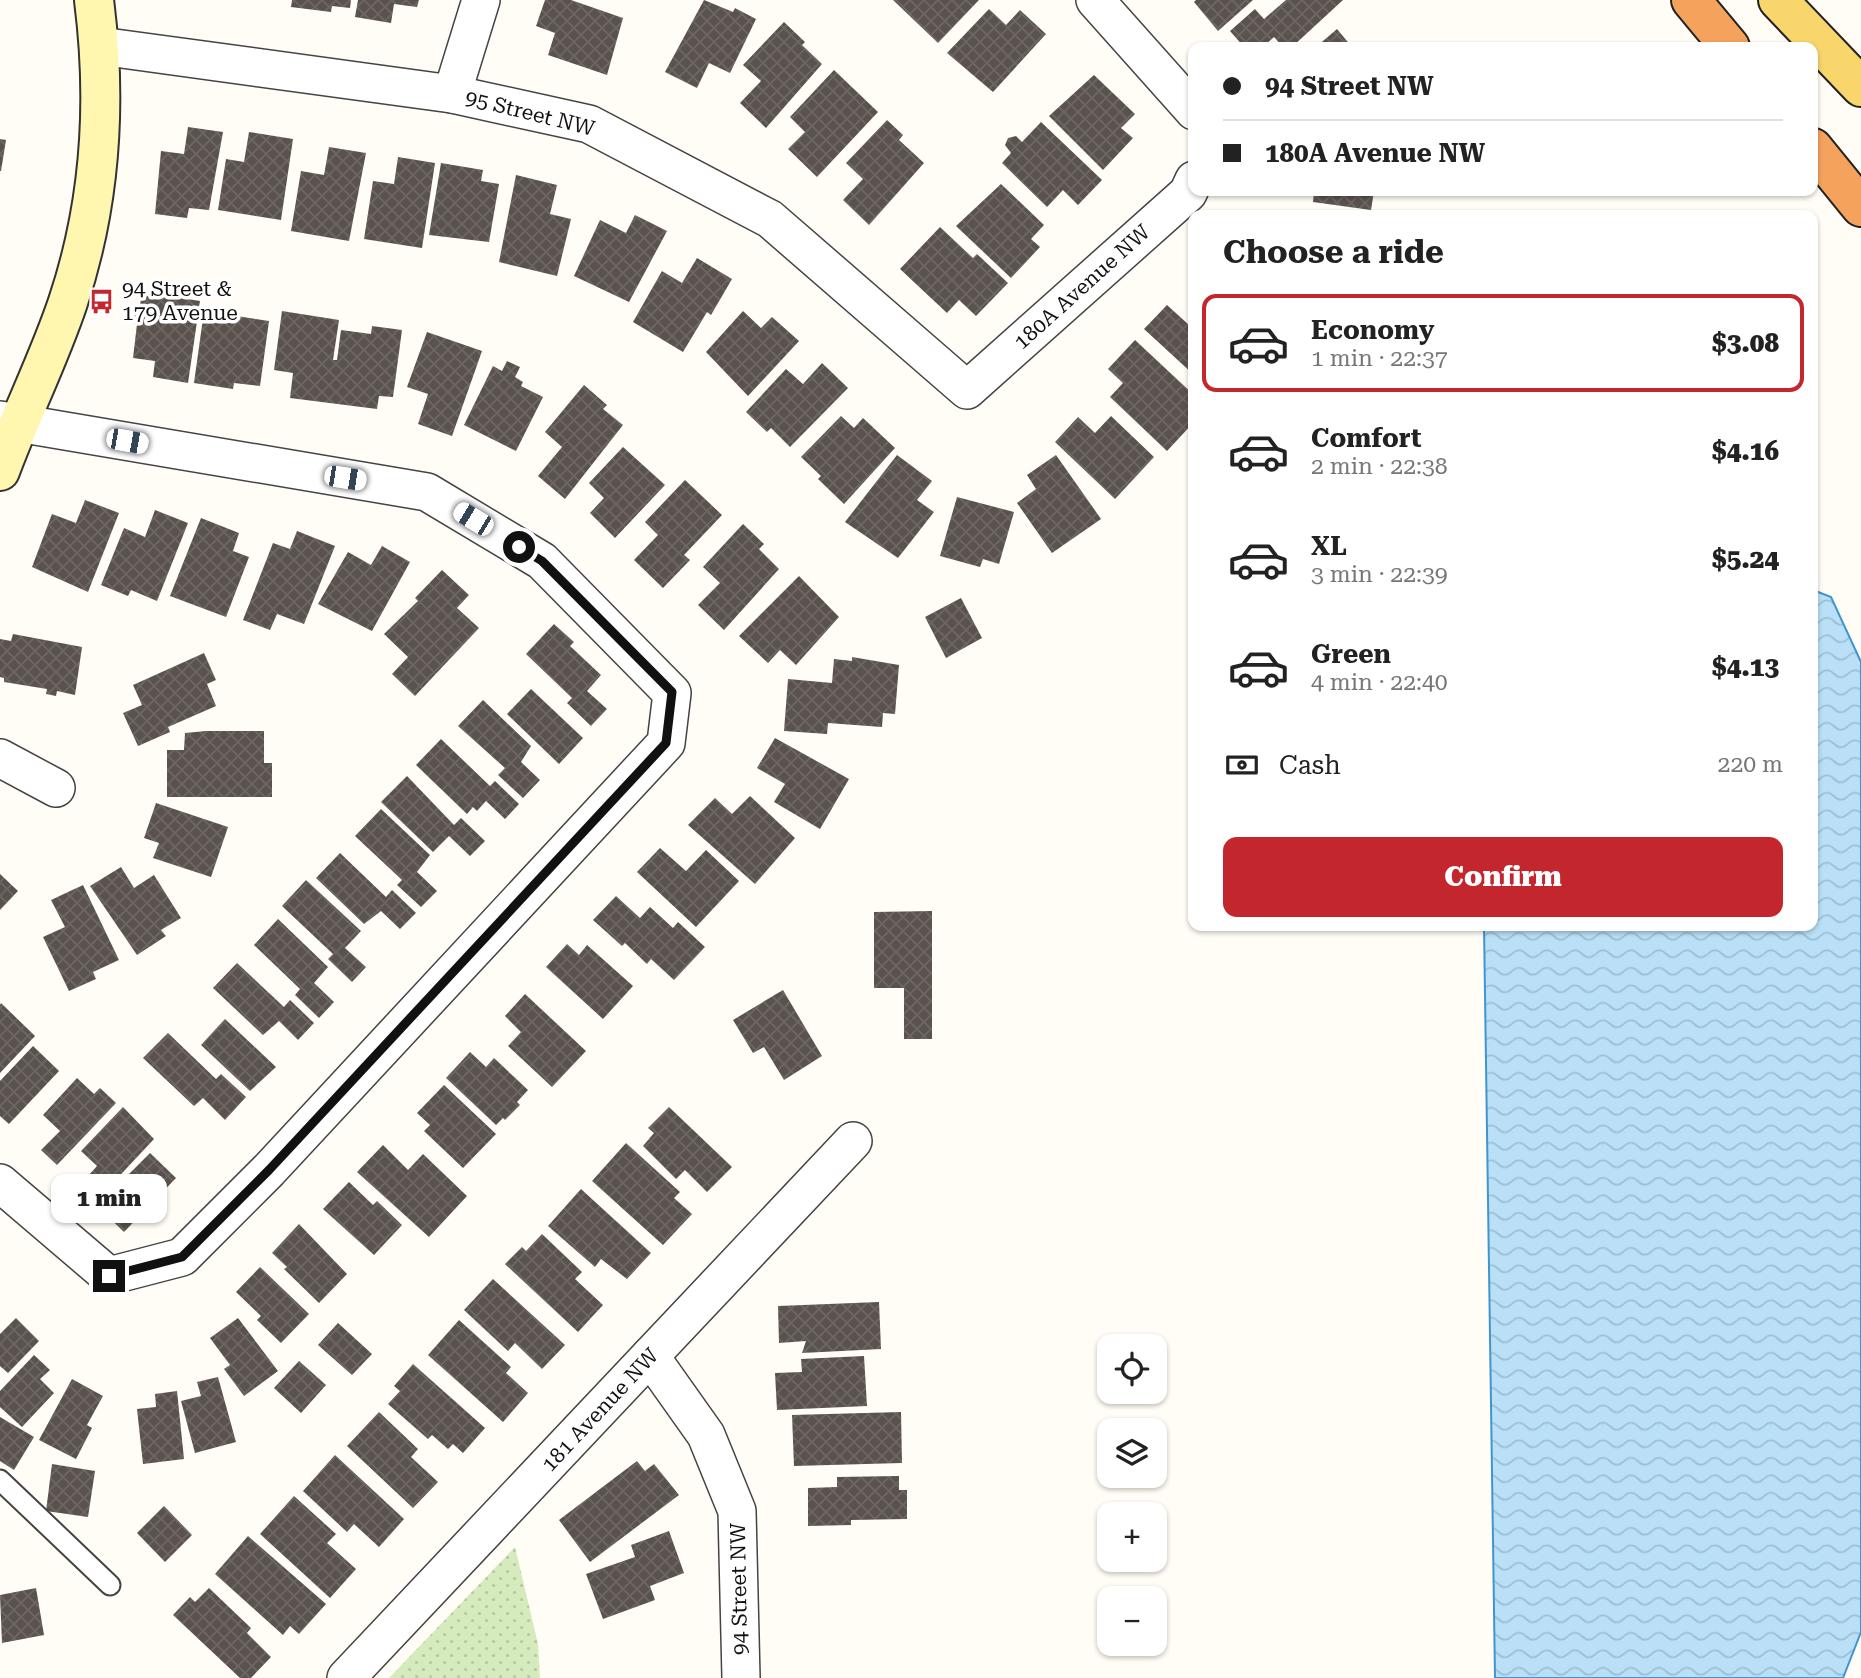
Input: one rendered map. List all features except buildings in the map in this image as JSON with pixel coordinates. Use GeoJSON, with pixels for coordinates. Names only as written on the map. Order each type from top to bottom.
{"type":"FeatureCollection","features":[{"type":"Feature","properties":{"kind":"highway"},"geometry":{"type":"LineString","coordinates":[[1691,0],[1726,42]]}},
{"type":"Feature","properties":{"kind":"highway"},"geometry":{"type":"LineString","coordinates":[[1818,154],[1861,207]]}},
{"type":"Feature","properties":{"kind":"main road"},"geometry":{"type":"LineString","coordinates":[[1777,0],[1818,42]]}},
{"type":"Feature","properties":{"kind":"main road"},"geometry":{"type":"LineString","coordinates":[[1818,42],[1861,87]]}},
{"type":"Feature","properties":{"kind":"street"},"geometry":{"type":"LineString","coordinates":[[0,471],[9,421],[68,301],[94,200],[101,131],[100,46],[94,0]]}},
{"type":"Feature","properties":{"kind":"street"},"geometry":{"type":"LineString","coordinates":[[452,94],[481,0]]}},
{"type":"Feature","properties":{"kind":"street"},"geometry":{"type":"LineString","coordinates":[[1095,0],[1188,104]]}},
{"type":"Feature","properties":{"kind":"street","name":"95 Street NW"},"geometry":{"type":"LineString","coordinates":[[100,46],[452,94],[589,124],[770,219],[967,390]]}},
{"type":"Feature","properties":{"kind":"street","name":"180A Avenue NW"},"geometry":{"type":"LineString","coordinates":[[967,390],[1188,193]]}},
{"type":"Feature","properties":{"kind":"street"},"geometry":{"type":"LineString","coordinates":[[0,1183],[109,1276],[182,1257],[269,1170],[666,743],[672,692],[542,561],[427,492],[9,421]]}},
{"type":"Feature","properties":{"kind":"street"},"geometry":{"type":"LineString","coordinates":[[0,758],[56,788]]}},
{"type":"Feature","properties":{"kind":"street","name":"181 Avenue NW"},"geometry":{"type":"LineString","coordinates":[[346,1678],[853,1141]]}},
{"type":"Feature","properties":{"kind":"street","name":"94 Street NW"},"geometry":{"type":"LineString","coordinates":[[650,1356],[706,1435],[737,1511],[741,1678]]}},
{"type":"Feature","properties":{"kind":"lane"},"geometry":{"type":"LineString","coordinates":[[0,1480],[110,1585]]}},
{"type":"Feature","properties":{"kind":"green space"},"geometry":{"type":"Polygon","coordinates":[[[515,1547],[538,1644],[540,1678],[389,1678],[515,1547]]]}},
{"type":"Feature","properties":{"kind":"water"},"geometry":{"type":"Polygon","coordinates":[[[1818,592],[1831,597],[1861,662],[1861,1632],[1843,1678],[1495,1678],[1484,931],[1818,931],[1818,592]]]}},
{"type":"Feature","properties":{"kind":"place","name":"94 Street & 179 Avenue"},"geometry":{"type":"Point","coordinates":[102,301]}},
{"type":"Feature","properties":{"kind":"route"},"geometry":{"type":"LineString","coordinates":[[109,1276],[182,1257],[269,1170],[666,743],[672,692],[542,561],[519,547]]}}]}
